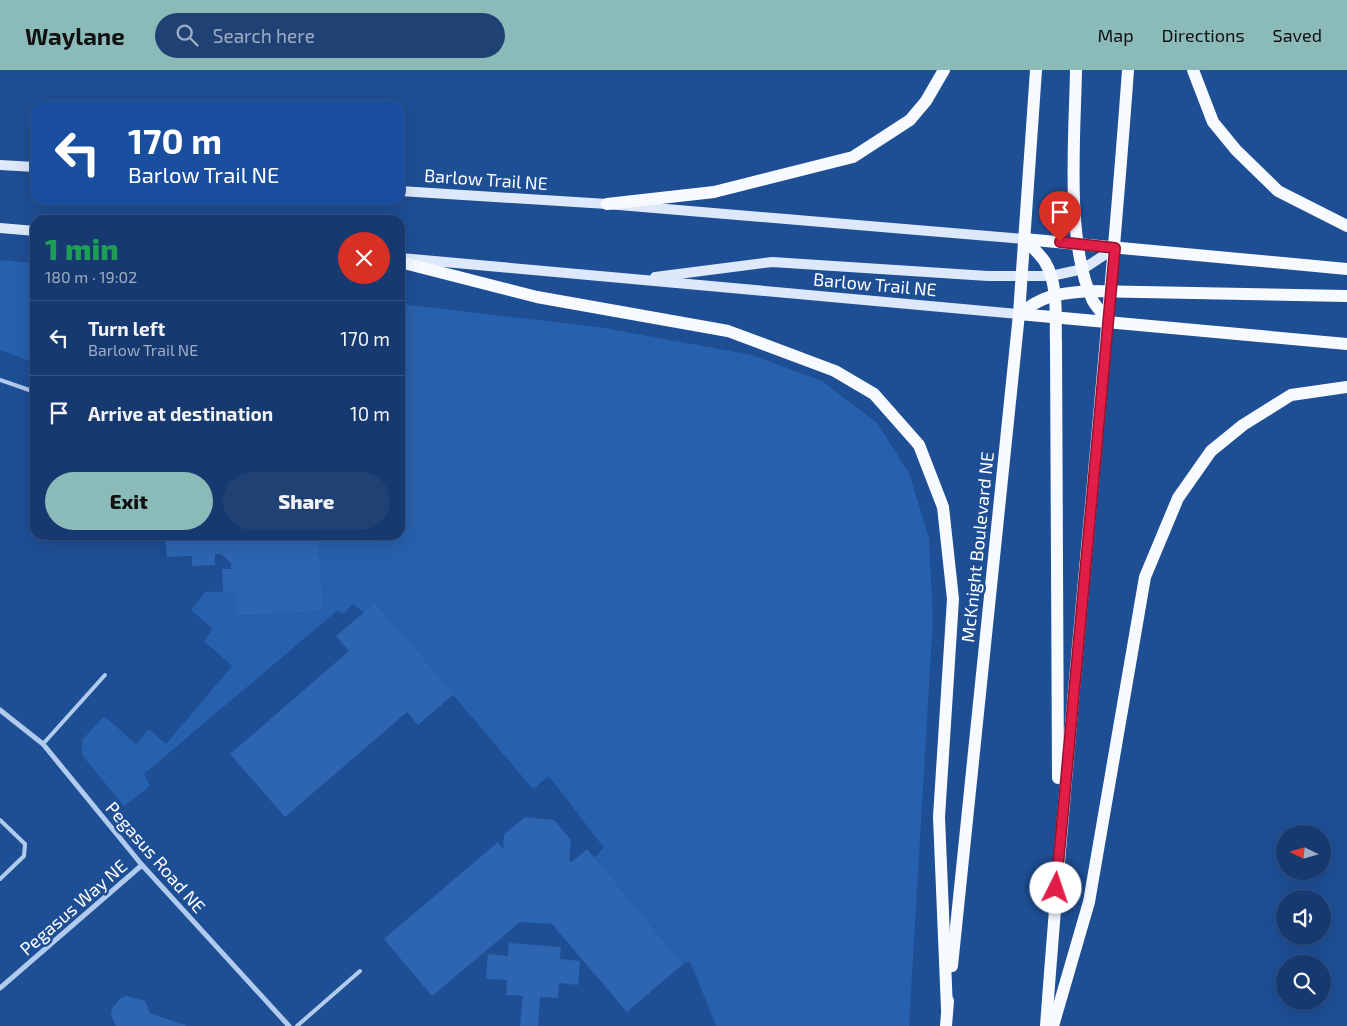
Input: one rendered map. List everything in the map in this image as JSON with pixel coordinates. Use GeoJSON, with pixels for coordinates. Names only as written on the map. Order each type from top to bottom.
{"type":"FeatureCollection","features":[{"type":"Feature","properties":{"kind":"main road"},"geometry":{"type":"LineString","coordinates":[[607,204],[714,192],[853,157],[910,120],[926,101],[944,70]]}},
{"type":"Feature","properties":{"kind":"main road","name":"McKnight Boulevard NE"},"geometry":{"type":"LineString","coordinates":[[946,1026],[1019,314],[1036,70]]}},
{"type":"Feature","properties":{"kind":"main road"},"geometry":{"type":"LineString","coordinates":[[1076,70],[1074,218],[1083,269],[1090,291],[1094,302],[1109,322]]}},
{"type":"Feature","properties":{"kind":"main road"},"geometry":{"type":"LineString","coordinates":[[1046,1026],[1059,848],[1109,322],[1128,70]]}},
{"type":"Feature","properties":{"kind":"main road"},"geometry":{"type":"LineString","coordinates":[[1193,70],[1213,122],[1236,150],[1278,191],[1347,226]]}},
{"type":"Feature","properties":{"kind":"main road"},"geometry":{"type":"LineString","coordinates":[[1024,239],[1045,262],[1051,276],[1055,317],[1059,848]]}},
{"type":"Feature","properties":{"kind":"main road","name":"Barlow Trail NE"},"geometry":{"type":"LineString","coordinates":[[1024,239],[1347,268]]}},
{"type":"Feature","properties":{"kind":"main road"},"geometry":{"type":"LineString","coordinates":[[405,263],[537,297],[728,331],[835,371],[874,394],[919,445],[943,507],[953,599],[939,818],[948,1009]]}},
{"type":"Feature","properties":{"kind":"main road"},"geometry":{"type":"LineString","coordinates":[[1019,314],[1035,302],[1053,294],[1090,291],[1347,296]]}},
{"type":"Feature","properties":{"kind":"main road","name":"Barlow Trail NE"},"geometry":{"type":"LineString","coordinates":[[1019,314],[1347,344]]}},
{"type":"Feature","properties":{"kind":"main road"},"geometry":{"type":"LineString","coordinates":[[1053,1026],[1089,902],[1145,577],[1178,498],[1211,451],[1243,425],[1290,395],[1347,387]]}},
{"type":"Feature","properties":{"kind":"street"},"geometry":{"type":"LineString","coordinates":[[0,165],[30,167]]}},
{"type":"Feature","properties":{"kind":"street","name":"Barlow Trail NE"},"geometry":{"type":"LineString","coordinates":[[405,191],[607,204],[1024,239]]}},
{"type":"Feature","properties":{"kind":"street"},"geometry":{"type":"LineString","coordinates":[[0,228],[30,231]]}},
{"type":"Feature","properties":{"kind":"street"},"geometry":{"type":"LineString","coordinates":[[636,279],[772,262],[988,276],[1051,276],[1083,269],[1115,248]]}},
{"type":"Feature","properties":{"kind":"street","name":"Barlow Trail NE"},"geometry":{"type":"LineString","coordinates":[[405,258],[1019,314]]}},
{"type":"Feature","properties":{"kind":"street","name":"Pegasus Road NE"},"geometry":{"type":"LineString","coordinates":[[0,710],[43,744],[142,866],[289,1026]]}},
{"type":"Feature","properties":{"kind":"street","name":"Pegasus Way NE"},"geometry":{"type":"LineString","coordinates":[[0,988],[142,866]]}},
{"type":"Feature","properties":{"kind":"lane"},"geometry":{"type":"LineString","coordinates":[[0,380],[30,390]]}},
{"type":"Feature","properties":{"kind":"lane"},"geometry":{"type":"LineString","coordinates":[[43,744],[104,676]]}},
{"type":"Feature","properties":{"kind":"lane"},"geometry":{"type":"LineString","coordinates":[[0,820],[25,844],[24,856],[0,878]]}},
{"type":"Feature","properties":{"kind":"lane"},"geometry":{"type":"LineString","coordinates":[[297,1026],[360,972]]}},
{"type":"Feature","properties":{"kind":"shaded area"},"geometry":{"type":"Polygon","coordinates":[[[0,260],[30,263],[30,361],[0,350],[0,260]]]}},
{"type":"Feature","properties":{"kind":"shaded area"},"geometry":{"type":"Polygon","coordinates":[[[405,305],[598,327],[752,355],[822,381],[877,423],[909,473],[929,538],[933,618],[909,1026],[716,1026],[690,961],[683,964],[594,858],[604,848],[549,776],[533,789],[375,603],[364,613],[353,604],[343,614],[338,610],[144,774],[150,786],[124,806],[82,755],[82,740],[104,716],[136,744],[149,729],[166,744],[232,666],[204,641],[213,629],[191,610],[205,592],[235,591],[237,616],[324,611],[318,540],[405,540],[405,305]]]}},
{"type":"Feature","properties":{"kind":"building"},"geometry":{"type":"Polygon","coordinates":[[[165,540],[318,540],[324,611],[236,616],[235,591],[223,592],[222,569],[231,569],[231,563],[221,554],[215,554],[215,565],[192,566],[192,556],[167,557],[165,540]]]}},
{"type":"Feature","properties":{"kind":"building"},"geometry":{"type":"Polygon","coordinates":[[[375,603],[454,694],[418,725],[407,712],[285,817],[230,754],[349,651],[336,636],[375,603]]]}},
{"type":"Feature","properties":{"kind":"building"},"geometry":{"type":"Polygon","coordinates":[[[525,817],[554,820],[571,840],[569,860],[572,862],[587,849],[683,964],[627,1012],[552,924],[520,922],[432,996],[384,939],[498,842],[503,849],[504,834],[525,817]]]}},
{"type":"Feature","properties":{"kind":"building"},"geometry":{"type":"Polygon","coordinates":[[[509,943],[561,947],[560,959],[580,961],[578,985],[559,983],[558,998],[540,997],[538,1026],[520,1026],[523,996],[506,995],[507,980],[486,979],[488,954],[508,956],[509,943]]]}},
{"type":"Feature","properties":{"kind":"building"},"geometry":{"type":"Polygon","coordinates":[[[126,996],[145,1001],[150,1013],[187,1026],[116,1026],[111,1015],[112,1008],[121,998],[126,996]]]}},
{"type":"Feature","properties":{"kind":"route"},"geometry":{"type":"LineString","coordinates":[[1056,888],[1115,248],[1060,242]]}}]}
